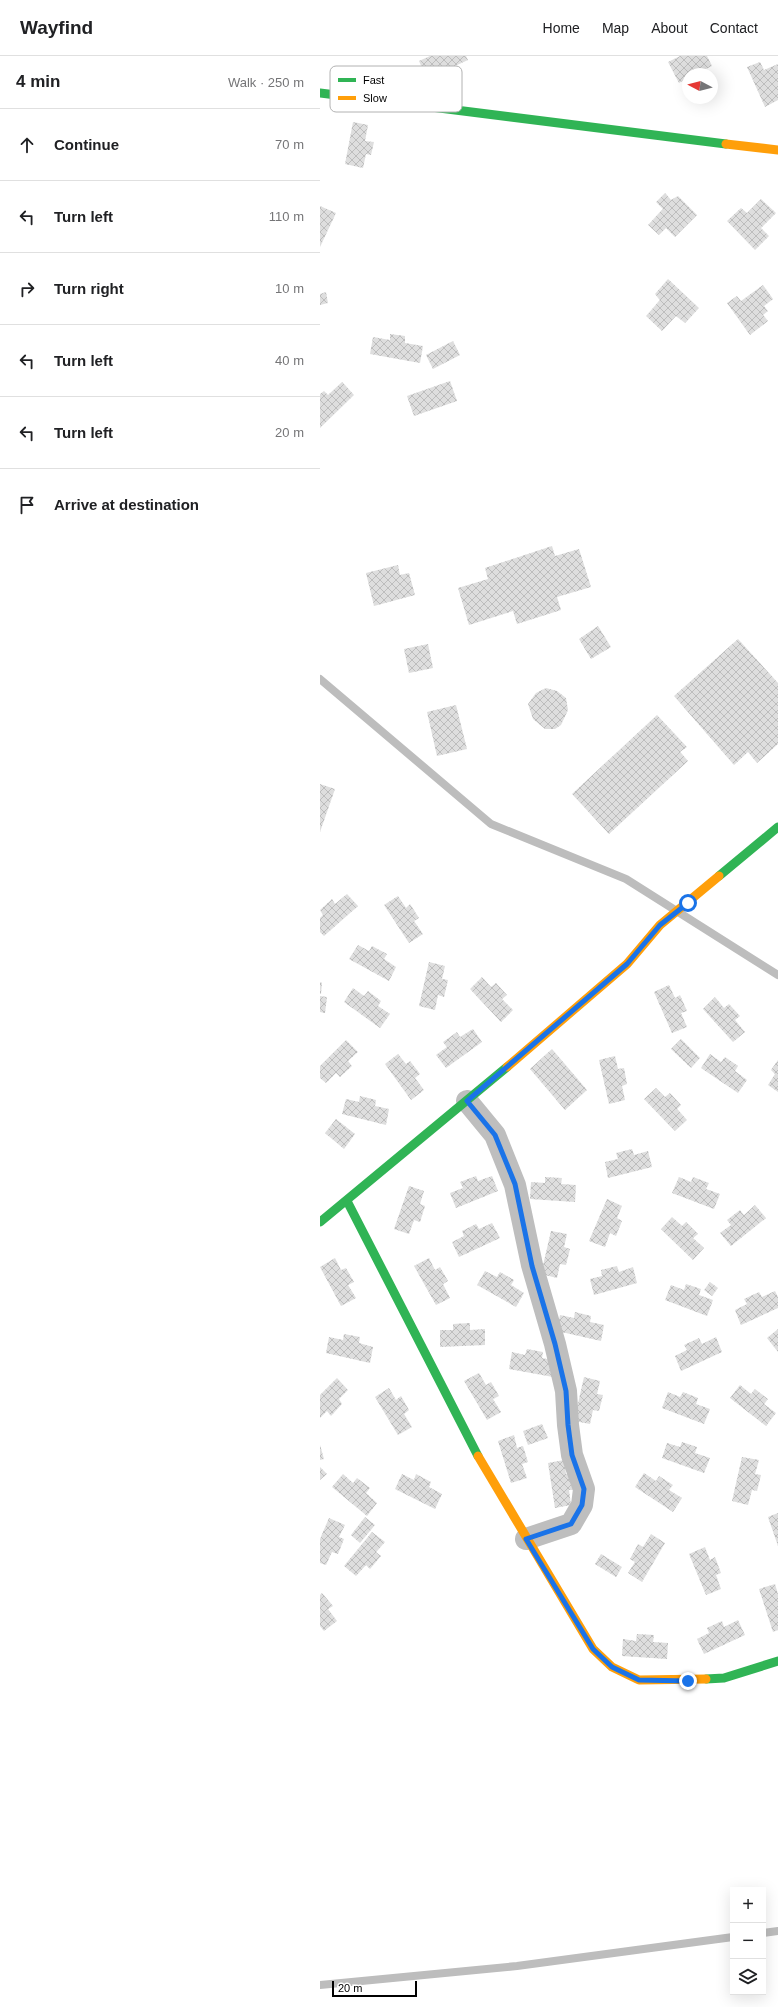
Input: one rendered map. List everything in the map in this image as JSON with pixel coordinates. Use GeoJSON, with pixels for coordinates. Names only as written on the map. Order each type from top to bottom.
{"type":"FeatureCollection","features":[{"type":"Feature","properties":{"kind":"street"},"geometry":{"type":"LineString","coordinates":[[320,93],[330,94]]}},
{"type":"Feature","properties":{"kind":"street"},"geometry":{"type":"LineString","coordinates":[[462,111],[778,150]]}},
{"type":"Feature","properties":{"kind":"street"},"geometry":{"type":"LineString","coordinates":[[322,1215],[347,1201],[467,1101],[627,964],[660,925],[778,827]]}},
{"type":"Feature","properties":{"kind":"street"},"geometry":{"type":"LineString","coordinates":[[467,1101],[495,1135],[515,1184],[532,1266],[555,1344],[566,1391],[572,1455],[584,1489],[582,1505],[571,1524],[526,1539]]}},
{"type":"Feature","properties":{"kind":"street"},"geometry":{"type":"LineString","coordinates":[[347,1201],[402,1303],[466,1435],[526,1539],[593,1649],[612,1667],[639,1680],[688,1681],[724,1678],[778,1661]]}},
{"type":"Feature","properties":{"kind":"building"},"geometry":{"type":"Polygon","coordinates":[[[430,56],[466,56],[468,60],[455,66],[421,66],[419,61],[430,56]]]}},
{"type":"Feature","properties":{"kind":"building"},"geometry":{"type":"Polygon","coordinates":[[[680,56],[707,56],[712,66],[708,68],[682,68],[682,81],[679,83],[668,62],[680,56]]]}},
{"type":"Feature","properties":{"kind":"building"},"geometry":{"type":"Polygon","coordinates":[[[760,62],[764,70],[778,64],[778,100],[765,107],[747,67],[760,62]]]}},
{"type":"Feature","properties":{"kind":"building"},"geometry":{"type":"Polygon","coordinates":[[[353,122],[368,125],[365,141],[374,142],[371,155],[366,154],[363,168],[345,164],[353,122]]]}},
{"type":"Feature","properties":{"kind":"building"},"geometry":{"type":"Polygon","coordinates":[[[665,193],[671,200],[678,196],[697,215],[675,237],[666,228],[659,235],[648,225],[663,209],[656,202],[665,193]]]}},
{"type":"Feature","properties":{"kind":"building"},"geometry":{"type":"Polygon","coordinates":[[[761,199],[776,213],[761,228],[769,236],[755,250],[727,221],[741,208],[747,213],[761,199]]]}},
{"type":"Feature","properties":{"kind":"building"},"geometry":{"type":"Polygon","coordinates":[[[320,206],[336,213],[320,247],[320,206]]]}},
{"type":"Feature","properties":{"kind":"building"},"geometry":{"type":"Polygon","coordinates":[[[668,279],[699,308],[685,323],[676,316],[662,331],[646,316],[660,300],[655,294],[668,279]]]}},
{"type":"Feature","properties":{"kind":"building"},"geometry":{"type":"Polygon","coordinates":[[[763,285],[773,299],[764,306],[768,311],[763,315],[768,321],[750,335],[727,303],[737,296],[741,301],[763,285]]]}},
{"type":"Feature","properties":{"kind":"building"},"geometry":{"type":"Polygon","coordinates":[[[326,292],[328,303],[320,305],[320,294],[326,292]]]}},
{"type":"Feature","properties":{"kind":"building"},"geometry":{"type":"Polygon","coordinates":[[[390,334],[405,336],[405,343],[423,346],[420,363],[370,354],[373,337],[390,340],[390,334]]]}},
{"type":"Feature","properties":{"kind":"building"},"geometry":{"type":"Polygon","coordinates":[[[453,341],[460,355],[433,369],[426,355],[453,341]]]}},
{"type":"Feature","properties":{"kind":"building"},"geometry":{"type":"Polygon","coordinates":[[[450,381],[457,401],[414,416],[407,396],[450,381]]]}},
{"type":"Feature","properties":{"kind":"building"},"geometry":{"type":"Polygon","coordinates":[[[342,382],[354,395],[320,428],[320,394],[324,391],[328,395],[342,382]]]}},
{"type":"Feature","properties":{"kind":"building"},"geometry":{"type":"Polygon","coordinates":[[[552,546],[555,556],[579,549],[591,587],[557,597],[561,610],[517,624],[513,611],[469,625],[458,588],[488,579],[485,568],[552,546]]]}},
{"type":"Feature","properties":{"kind":"building"},"geometry":{"type":"Polygon","coordinates":[[[398,565],[400,575],[409,573],[415,595],[374,606],[366,573],[398,565]]]}},
{"type":"Feature","properties":{"kind":"building"},"geometry":{"type":"Polygon","coordinates":[[[598,626],[611,647],[591,659],[579,639],[598,626]]]}},
{"type":"Feature","properties":{"kind":"building"},"geometry":{"type":"Polygon","coordinates":[[[738,639],[778,683],[778,744],[757,763],[748,752],[734,765],[674,696],[738,639]]]}},
{"type":"Feature","properties":{"kind":"building"},"geometry":{"type":"Polygon","coordinates":[[[428,644],[433,668],[409,673],[404,649],[428,644]]]}},
{"type":"Feature","properties":{"kind":"building"},"geometry":{"type":"Polygon","coordinates":[[[546,688],[557,691],[566,698],[568,710],[561,725],[555,729],[545,729],[533,719],[528,704],[536,693],[546,688]]]}},
{"type":"Feature","properties":{"kind":"building"},"geometry":{"type":"Polygon","coordinates":[[[456,705],[467,749],[437,756],[427,712],[456,705]]]}},
{"type":"Feature","properties":{"kind":"building"},"geometry":{"type":"Polygon","coordinates":[[[657,715],[687,747],[680,752],[688,761],[609,834],[572,794],[657,715]]]}},
{"type":"Feature","properties":{"kind":"building"},"geometry":{"type":"Polygon","coordinates":[[[320,784],[335,789],[320,832],[320,784]]]}},
{"type":"Feature","properties":{"kind":"building"},"geometry":{"type":"Polygon","coordinates":[[[347,894],[358,906],[324,936],[320,932],[320,918],[323,915],[320,910],[332,899],[335,904],[347,894]]]}},
{"type":"Feature","properties":{"kind":"building"},"geometry":{"type":"Polygon","coordinates":[[[398,896],[406,908],[410,904],[419,918],[414,921],[423,934],[409,943],[384,905],[398,896]]]}},
{"type":"Feature","properties":{"kind":"building"},"geometry":{"type":"Polygon","coordinates":[[[358,945],[369,951],[372,946],[387,954],[384,959],[396,967],[389,981],[349,959],[358,945]]]}},
{"type":"Feature","properties":{"kind":"building"},"geometry":{"type":"Polygon","coordinates":[[[429,962],[445,966],[442,979],[448,980],[444,997],[438,995],[435,1010],[419,1006],[429,962]]]}},
{"type":"Feature","properties":{"kind":"building"},"geometry":{"type":"Polygon","coordinates":[[[482,977],[491,987],[496,983],[507,995],[502,999],[513,1010],[501,1022],[470,989],[482,977]]]}},
{"type":"Feature","properties":{"kind":"building"},"geometry":{"type":"Polygon","coordinates":[[[320,982],[322,983],[321,994],[320,994],[320,982]]]}},
{"type":"Feature","properties":{"kind":"building"},"geometry":{"type":"Polygon","coordinates":[[[669,985],[675,998],[680,995],[687,1011],[681,1013],[687,1027],[672,1033],[654,992],[669,985]]]}},
{"type":"Feature","properties":{"kind":"building"},"geometry":{"type":"Polygon","coordinates":[[[353,988],[364,996],[368,991],[381,1001],[378,1006],[390,1014],[380,1028],[344,1002],[353,988]]]}},
{"type":"Feature","properties":{"kind":"building"},"geometry":{"type":"Polygon","coordinates":[[[320,996],[327,997],[325,1013],[320,1012],[320,996]]]}},
{"type":"Feature","properties":{"kind":"building"},"geometry":{"type":"Polygon","coordinates":[[[715,997],[724,1008],[729,1004],[740,1016],[735,1020],[745,1032],[733,1042],[703,1009],[715,997]]]}},
{"type":"Feature","properties":{"kind":"building"},"geometry":{"type":"Polygon","coordinates":[[[473,1029],[482,1042],[446,1068],[436,1055],[447,1047],[443,1042],[457,1032],[460,1037],[473,1029]]]}},
{"type":"Feature","properties":{"kind":"building"},"geometry":{"type":"Polygon","coordinates":[[[681,1039],[700,1058],[691,1068],[671,1049],[681,1039]]]}},
{"type":"Feature","properties":{"kind":"building"},"geometry":{"type":"Polygon","coordinates":[[[346,1040],[358,1052],[348,1061],[352,1066],[340,1077],[336,1073],[326,1083],[320,1078],[320,1066],[346,1040]]]}},
{"type":"Feature","properties":{"kind":"building"},"geometry":{"type":"Polygon","coordinates":[[[552,1049],[587,1090],[565,1110],[530,1069],[552,1049]]]}},
{"type":"Feature","properties":{"kind":"building"},"geometry":{"type":"Polygon","coordinates":[[[398,1054],[406,1064],[410,1061],[420,1074],[415,1078],[424,1090],[411,1100],[385,1064],[398,1054]]]}},
{"type":"Feature","properties":{"kind":"building"},"geometry":{"type":"Polygon","coordinates":[[[710,1054],[721,1062],[725,1057],[738,1066],[735,1071],[747,1080],[738,1093],[701,1068],[710,1054]]]}},
{"type":"Feature","properties":{"kind":"building"},"geometry":{"type":"Polygon","coordinates":[[[615,1056],[618,1069],[624,1068],[627,1084],[622,1086],[625,1100],[609,1104],[599,1060],[615,1056]]]}},
{"type":"Feature","properties":{"kind":"building"},"geometry":{"type":"Polygon","coordinates":[[[778,1060],[778,1092],[768,1085],[775,1074],[771,1070],[778,1060]]]}},
{"type":"Feature","properties":{"kind":"building"},"geometry":{"type":"Polygon","coordinates":[[[656,1088],[665,1097],[670,1093],[681,1105],[677,1109],[687,1120],[675,1131],[644,1099],[656,1088]]]}},
{"type":"Feature","properties":{"kind":"building"},"geometry":{"type":"Polygon","coordinates":[[[360,1096],[376,1100],[375,1106],[389,1109],[386,1125],[342,1114],[346,1099],[359,1102],[360,1096]]]}},
{"type":"Feature","properties":{"kind":"building"},"geometry":{"type":"Polygon","coordinates":[[[336,1119],[355,1134],[344,1149],[325,1133],[336,1119]]]}},
{"type":"Feature","properties":{"kind":"building"},"geometry":{"type":"Polygon","coordinates":[[[632,1149],[634,1155],[648,1151],[652,1167],[608,1178],[605,1162],[618,1159],[616,1153],[632,1149]]]}},
{"type":"Feature","properties":{"kind":"building"},"geometry":{"type":"Polygon","coordinates":[[[476,1176],[478,1181],[492,1176],[498,1191],[456,1208],[450,1193],[463,1188],[460,1182],[476,1176]]]}},
{"type":"Feature","properties":{"kind":"building"},"geometry":{"type":"Polygon","coordinates":[[[545,1177],[562,1178],[561,1184],[576,1185],[575,1202],[530,1199],[531,1182],[545,1183],[545,1177]]]}},
{"type":"Feature","properties":{"kind":"building"},"geometry":{"type":"Polygon","coordinates":[[[679,1177],[691,1182],[693,1177],[709,1183],[706,1189],[720,1194],[714,1209],[672,1193],[679,1177]]]}},
{"type":"Feature","properties":{"kind":"building"},"geometry":{"type":"Polygon","coordinates":[[[409,1186],[424,1191],[420,1204],[425,1206],[420,1222],[414,1220],[409,1234],[394,1229],[409,1186]]]}},
{"type":"Feature","properties":{"kind":"building"},"geometry":{"type":"Polygon","coordinates":[[[607,1199],[622,1206],[617,1218],[622,1221],[616,1236],[610,1233],[605,1247],[589,1241],[607,1199]]]}},
{"type":"Feature","properties":{"kind":"building"},"geometry":{"type":"Polygon","coordinates":[[[755,1205],[766,1218],[731,1246],[720,1233],[731,1225],[727,1220],[740,1210],[744,1215],[755,1205]]]}},
{"type":"Feature","properties":{"kind":"building"},"geometry":{"type":"Polygon","coordinates":[[[672,1217],[682,1226],[686,1222],[698,1234],[693,1238],[704,1248],[693,1260],[661,1229],[672,1217]]]}},
{"type":"Feature","properties":{"kind":"building"},"geometry":{"type":"Polygon","coordinates":[[[492,1223],[500,1238],[459,1257],[452,1242],[464,1236],[462,1231],[476,1224],[479,1229],[492,1223]]]}},
{"type":"Feature","properties":{"kind":"building"},"geometry":{"type":"Polygon","coordinates":[[[551,1231],[567,1234],[564,1247],[570,1249],[566,1265],[560,1264],[557,1278],[541,1274],[551,1231]]]}},
{"type":"Feature","properties":{"kind":"building"},"geometry":{"type":"Polygon","coordinates":[[[335,1258],[341,1270],[346,1268],[354,1282],[348,1285],[356,1298],[341,1306],[320,1267],[335,1258]]]}},
{"type":"Feature","properties":{"kind":"building"},"geometry":{"type":"Polygon","coordinates":[[[429,1258],[435,1270],[440,1267],[448,1281],[443,1284],[450,1298],[436,1305],[414,1266],[429,1258]]]}},
{"type":"Feature","properties":{"kind":"building"},"geometry":{"type":"Polygon","coordinates":[[[617,1266],[619,1272],[633,1267],[637,1283],[594,1295],[590,1279],[602,1276],[601,1270],[617,1266]]]}},
{"type":"Feature","properties":{"kind":"building"},"geometry":{"type":"Polygon","coordinates":[[[485,1271],[497,1277],[500,1272],[514,1280],[511,1285],[524,1293],[516,1307],[477,1285],[485,1271]]]}},
{"type":"Feature","properties":{"kind":"building"},"geometry":{"type":"Polygon","coordinates":[[[710,1282],[718,1288],[712,1296],[704,1290],[710,1282]]]}},
{"type":"Feature","properties":{"kind":"building"},"geometry":{"type":"Polygon","coordinates":[[[686,1284],[701,1289],[699,1295],[713,1300],[707,1316],[665,1300],[671,1285],[684,1290],[686,1284]]]}},
{"type":"Feature","properties":{"kind":"building"},"geometry":{"type":"Polygon","coordinates":[[[775,1291],[778,1297],[778,1308],[741,1325],[735,1310],[747,1304],[744,1299],[759,1292],[762,1297],[775,1291]]]}},
{"type":"Feature","properties":{"kind":"building"},"geometry":{"type":"Polygon","coordinates":[[[575,1312],[591,1316],[590,1322],[604,1325],[601,1341],[557,1331],[560,1315],[574,1318],[575,1312]]]}},
{"type":"Feature","properties":{"kind":"building"},"geometry":{"type":"Polygon","coordinates":[[[470,1323],[470,1330],[485,1329],[485,1345],[440,1347],[440,1330],[453,1330],[453,1324],[470,1323]]]}},
{"type":"Feature","properties":{"kind":"building"},"geometry":{"type":"Polygon","coordinates":[[[778,1329],[778,1352],[767,1338],[778,1329]]]}},
{"type":"Feature","properties":{"kind":"building"},"geometry":{"type":"Polygon","coordinates":[[[344,1334],[360,1337],[359,1343],[373,1347],[370,1363],[326,1353],[329,1337],[343,1340],[344,1334]]]}},
{"type":"Feature","properties":{"kind":"building"},"geometry":{"type":"Polygon","coordinates":[[[716,1337],[722,1352],[681,1371],[675,1356],[687,1350],[684,1345],[699,1338],[702,1344],[716,1337]]]}},
{"type":"Feature","properties":{"kind":"building"},"geometry":{"type":"Polygon","coordinates":[[[527,1349],[543,1352],[542,1358],[557,1361],[553,1377],[509,1369],[512,1352],[525,1355],[527,1349]]]}},
{"type":"Feature","properties":{"kind":"building"},"geometry":{"type":"Polygon","coordinates":[[[479,1373],[486,1385],[491,1382],[499,1396],[493,1399],[501,1412],[487,1420],[464,1381],[479,1373]]]}},
{"type":"Feature","properties":{"kind":"building"},"geometry":{"type":"Polygon","coordinates":[[[584,1377],[600,1381],[597,1394],[603,1395],[599,1411],[593,1410],[590,1424],[574,1421],[584,1377]]]}},
{"type":"Feature","properties":{"kind":"building"},"geometry":{"type":"Polygon","coordinates":[[[337,1378],[348,1390],[339,1399],[342,1404],[331,1416],[327,1411],[320,1418],[320,1395],[337,1378]]]}},
{"type":"Feature","properties":{"kind":"building"},"geometry":{"type":"Polygon","coordinates":[[[740,1385],[751,1394],[755,1389],[768,1399],[764,1404],[776,1413],[766,1426],[730,1398],[740,1385]]]}},
{"type":"Feature","properties":{"kind":"building"},"geometry":{"type":"Polygon","coordinates":[[[389,1388],[396,1400],[401,1396],[409,1410],[404,1414],[412,1427],[398,1435],[375,1397],[389,1388]]]}},
{"type":"Feature","properties":{"kind":"building"},"geometry":{"type":"Polygon","coordinates":[[[668,1392],[680,1397],[683,1392],[698,1398],[696,1404],[710,1409],[704,1424],[662,1408],[668,1392]]]}},
{"type":"Feature","properties":{"kind":"building"},"geometry":{"type":"Polygon","coordinates":[[[542,1424],[548,1438],[528,1445],[523,1431],[542,1424]]]}},
{"type":"Feature","properties":{"kind":"building"},"geometry":{"type":"Polygon","coordinates":[[[514,1435],[517,1448],[523,1446],[528,1462],[522,1464],[527,1478],[511,1483],[498,1441],[514,1435]]]}},
{"type":"Feature","properties":{"kind":"building"},"geometry":{"type":"Polygon","coordinates":[[[682,1442],[697,1447],[695,1453],[710,1458],[704,1473],[662,1458],[667,1443],[680,1447],[682,1442]]]}},
{"type":"Feature","properties":{"kind":"building"},"geometry":{"type":"Polygon","coordinates":[[[320,1445],[324,1459],[320,1460],[320,1445]]]}},
{"type":"Feature","properties":{"kind":"building"},"geometry":{"type":"Polygon","coordinates":[[[742,1457],[759,1460],[755,1474],[761,1475],[757,1491],[752,1490],[748,1505],[732,1501],[742,1457]]]}},
{"type":"Feature","properties":{"kind":"building"},"geometry":{"type":"Polygon","coordinates":[[[564,1460],[566,1474],[572,1473],[575,1490],[569,1490],[571,1505],[555,1508],[548,1463],[564,1460]]]}},
{"type":"Feature","properties":{"kind":"building"},"geometry":{"type":"Polygon","coordinates":[[[320,1467],[327,1474],[320,1480],[320,1467]]]}},
{"type":"Feature","properties":{"kind":"building"},"geometry":{"type":"Polygon","coordinates":[[[644,1473],[656,1481],[659,1476],[673,1485],[669,1490],[682,1498],[673,1512],[635,1487],[644,1473]]]}},
{"type":"Feature","properties":{"kind":"building"},"geometry":{"type":"Polygon","coordinates":[[[343,1474],[353,1483],[357,1478],[370,1488],[366,1493],[377,1503],[367,1516],[332,1487],[343,1474]]]}},
{"type":"Feature","properties":{"kind":"building"},"geometry":{"type":"Polygon","coordinates":[[[402,1474],[414,1480],[416,1474],[431,1482],[429,1487],[442,1494],[435,1509],[395,1489],[402,1474]]]}},
{"type":"Feature","properties":{"kind":"building"},"geometry":{"type":"Polygon","coordinates":[[[778,1513],[778,1546],[768,1517],[778,1513]]]}},
{"type":"Feature","properties":{"kind":"building"},"geometry":{"type":"Polygon","coordinates":[[[365,1517],[375,1525],[360,1543],[351,1535],[365,1517]]]}},
{"type":"Feature","properties":{"kind":"building"},"geometry":{"type":"Polygon","coordinates":[[[329,1518],[345,1525],[339,1537],[344,1539],[338,1554],[332,1552],[326,1565],[320,1563],[320,1539],[329,1518]]]}},
{"type":"Feature","properties":{"kind":"building"},"geometry":{"type":"Polygon","coordinates":[[[372,1532],[385,1542],[376,1552],[381,1556],[370,1569],[366,1565],[356,1576],[344,1566],[372,1532]]]}},
{"type":"Feature","properties":{"kind":"building"},"geometry":{"type":"Polygon","coordinates":[[[651,1534],[665,1543],[642,1582],[628,1573],[635,1562],[630,1559],[638,1544],[643,1547],[651,1534]]]}},
{"type":"Feature","properties":{"kind":"building"},"geometry":{"type":"Polygon","coordinates":[[[705,1547],[710,1560],[715,1557],[721,1573],[716,1575],[721,1589],[706,1595],[689,1554],[705,1547]]]}},
{"type":"Feature","properties":{"kind":"building"},"geometry":{"type":"Polygon","coordinates":[[[601,1554],[622,1567],[616,1577],[595,1564],[601,1554]]]}},
{"type":"Feature","properties":{"kind":"building"},"geometry":{"type":"Polygon","coordinates":[[[775,1584],[778,1594],[778,1630],[773,1632],[759,1589],[775,1584]]]}},
{"type":"Feature","properties":{"kind":"building"},"geometry":{"type":"Polygon","coordinates":[[[322,1593],[333,1606],[328,1609],[337,1621],[324,1631],[320,1626],[320,1595],[322,1593]]]}},
{"type":"Feature","properties":{"kind":"building"},"geometry":{"type":"Polygon","coordinates":[[[738,1620],[745,1635],[704,1654],[697,1639],[709,1633],[707,1628],[722,1621],[724,1627],[738,1620]]]}},
{"type":"Feature","properties":{"kind":"building"},"geometry":{"type":"Polygon","coordinates":[[[637,1634],[654,1635],[653,1642],[668,1643],[667,1659],[622,1656],[623,1639],[636,1641],[637,1634]]]}},
{"type":"Feature","properties":{"kind":"waterway"},"geometry":{"type":"LineString","coordinates":[[320,679],[491,824],[626,879],[778,975]]}},
{"type":"Feature","properties":{"kind":"waterway"},"geometry":{"type":"LineString","coordinates":[[766,1933],[778,1931]]}},
{"type":"Feature","properties":{"kind":"waterway"},"geometry":{"type":"LineString","coordinates":[[320,1985],[517,1966],[730,1937]]}},
{"type":"Feature","properties":{"kind":"traffic: fast"},"geometry":{"type":"LineString","coordinates":[[320,93],[330,94]]}},
{"type":"Feature","properties":{"kind":"traffic: fast"},"geometry":{"type":"LineString","coordinates":[[462,111],[726,144]]}},
{"type":"Feature","properties":{"kind":"traffic: fast"},"geometry":{"type":"LineString","coordinates":[[719,876],[778,827]]}},
{"type":"Feature","properties":{"kind":"traffic: fast"},"geometry":{"type":"LineString","coordinates":[[320,1222],[507,1067]]}},
{"type":"Feature","properties":{"kind":"traffic: fast"},"geometry":{"type":"LineString","coordinates":[[347,1201],[478,1456]]}},
{"type":"Feature","properties":{"kind":"traffic: fast"},"geometry":{"type":"LineString","coordinates":[[706,1679],[724,1678],[778,1661]]}},
{"type":"Feature","properties":{"kind":"traffic: slow"},"geometry":{"type":"LineString","coordinates":[[726,144],[778,150]]}},
{"type":"Feature","properties":{"kind":"traffic: slow"},"geometry":{"type":"LineString","coordinates":[[507,1067],[627,964],[660,925],[719,876]]}},
{"type":"Feature","properties":{"kind":"traffic: slow"},"geometry":{"type":"LineString","coordinates":[[478,1456],[593,1649],[612,1667],[639,1680],[706,1679]]}},
{"type":"Feature","properties":{"kind":"route"},"geometry":{"type":"LineString","coordinates":[[688,903],[660,925],[627,964],[467,1101],[495,1135],[515,1184],[532,1266],[555,1344],[566,1391],[572,1455],[584,1489],[582,1505],[571,1524],[526,1539],[593,1649],[612,1667],[639,1680],[688,1681]]}}]}
